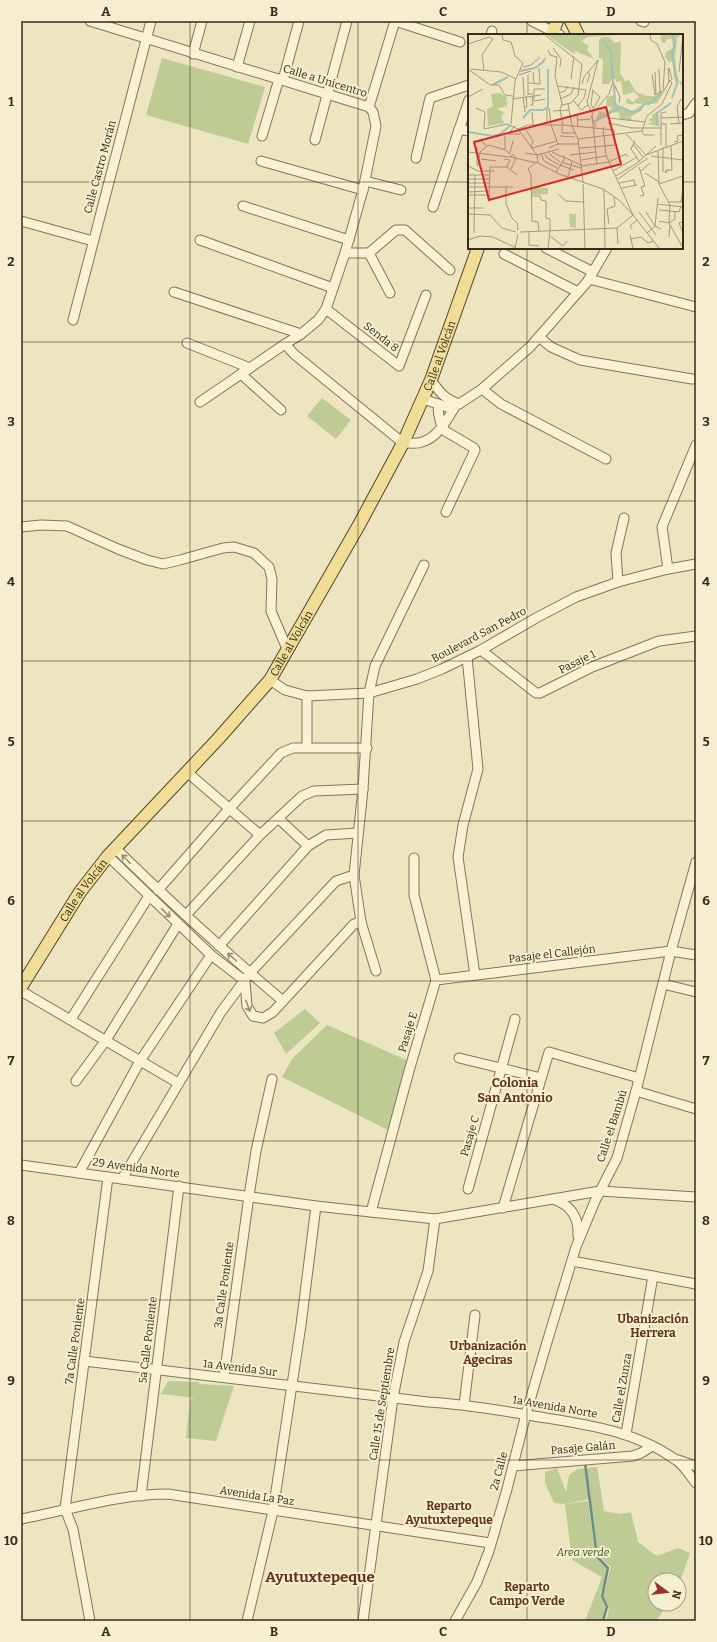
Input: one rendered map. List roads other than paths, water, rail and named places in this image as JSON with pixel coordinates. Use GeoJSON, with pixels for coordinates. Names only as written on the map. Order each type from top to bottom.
{"type":"FeatureCollection","features":[{"type":"Feature","properties":{"kind":"main road"},"geometry":{"type":"LineString","coordinates":[[571,21],[578,34]]}},
{"type":"Feature","properties":{"kind":"main road","name":"Calle al Volcán"},"geometry":{"type":"LineString","coordinates":[[21,987],[80,892],[112,852],[218,739],[270,680],[288,651],[403,443],[431,380],[478,249]]}},
{"type":"Feature","properties":{"kind":"street","name":"Calle a Unicentro"},"geometry":{"type":"LineString","coordinates":[[90,21],[99,22],[193,54],[281,79],[370,107],[373,112],[376,126],[363,190],[345,253],[326,309],[318,320],[301,334],[200,402]]}},
{"type":"Feature","properties":{"kind":"street","name":"Calle Castro Morán"},"geometry":{"type":"LineString","coordinates":[[73,320],[151,21]]}},
{"type":"Feature","properties":{"kind":"street"},"geometry":{"type":"LineString","coordinates":[[193,54],[202,21]]}},
{"type":"Feature","properties":{"kind":"street"},"geometry":{"type":"LineString","coordinates":[[237,67],[250,21]]}},
{"type":"Feature","properties":{"kind":"street"},"geometry":{"type":"LineString","coordinates":[[262,136],[299,21]]}},
{"type":"Feature","properties":{"kind":"street"},"geometry":{"type":"LineString","coordinates":[[315,140],[347,21]]}},
{"type":"Feature","properties":{"kind":"street"},"geometry":{"type":"LineString","coordinates":[[370,107],[395,21],[460,42]]}},
{"type":"Feature","properties":{"kind":"street"},"geometry":{"type":"LineString","coordinates":[[532,21],[555,31]]}},
{"type":"Feature","properties":{"kind":"street"},"geometry":{"type":"LineString","coordinates":[[416,158],[430,98],[468,84]]}},
{"type":"Feature","properties":{"kind":"street"},"geometry":{"type":"LineString","coordinates":[[433,207],[468,103]]}},
{"type":"Feature","properties":{"kind":"street"},"geometry":{"type":"LineString","coordinates":[[683,115],[689,113],[696,104]]}},
{"type":"Feature","properties":{"kind":"street"},"geometry":{"type":"LineString","coordinates":[[459,129],[468,131]]}},
{"type":"Feature","properties":{"kind":"street"},"geometry":{"type":"LineString","coordinates":[[261,161],[363,190]]}},
{"type":"Feature","properties":{"kind":"street"},"geometry":{"type":"LineString","coordinates":[[365,181],[401,190]]}},
{"type":"Feature","properties":{"kind":"street"},"geometry":{"type":"LineString","coordinates":[[243,206],[349,240]]}},
{"type":"Feature","properties":{"kind":"street"},"geometry":{"type":"LineString","coordinates":[[21,221],[93,241]]}},
{"type":"Feature","properties":{"kind":"street"},"geometry":{"type":"LineString","coordinates":[[345,253],[369,253],[396,230],[405,230],[450,270]]}},
{"type":"Feature","properties":{"kind":"street"},"geometry":{"type":"LineString","coordinates":[[200,240],[333,288]]}},
{"type":"Feature","properties":{"kind":"street"},"geometry":{"type":"LineString","coordinates":[[548,249],[591,275],[696,307]]}},
{"type":"Feature","properties":{"kind":"street"},"geometry":{"type":"LineString","coordinates":[[423,399],[447,407],[458,404],[482,389],[530,347],[539,337],[578,292],[591,275],[606,249]]}},
{"type":"Feature","properties":{"kind":"street"},"geometry":{"type":"LineString","coordinates":[[369,253],[390,293]]}},
{"type":"Feature","properties":{"kind":"street"},"geometry":{"type":"LineString","coordinates":[[504,254],[578,292]]}},
{"type":"Feature","properties":{"kind":"street"},"geometry":{"type":"LineString","coordinates":[[174,292],[301,334]]}},
{"type":"Feature","properties":{"kind":"street","name":"Senda 8"},"geometry":{"type":"LineString","coordinates":[[326,309],[399,366],[426,294]]}},
{"type":"Feature","properties":{"kind":"street"},"geometry":{"type":"LineString","coordinates":[[539,337],[551,347],[580,360],[692,379]]}},
{"type":"Feature","properties":{"kind":"street"},"geometry":{"type":"LineString","coordinates":[[187,343],[250,368]]}},
{"type":"Feature","properties":{"kind":"street"},"geometry":{"type":"LineString","coordinates":[[285,344],[294,354],[403,443],[421,443],[428,440],[442,427],[458,404]]}},
{"type":"Feature","properties":{"kind":"street"},"geometry":{"type":"LineString","coordinates":[[241,374],[281,410]]}},
{"type":"Feature","properties":{"kind":"street"},"geometry":{"type":"LineString","coordinates":[[431,380],[441,394],[458,404]]}},
{"type":"Feature","properties":{"kind":"street"},"geometry":{"type":"LineString","coordinates":[[482,389],[501,404],[606,459]]}},
{"type":"Feature","properties":{"kind":"street"},"geometry":{"type":"LineString","coordinates":[[438,404],[438,417],[445,431],[475,450],[446,512]]}},
{"type":"Feature","properties":{"kind":"street"},"geometry":{"type":"LineString","coordinates":[[668,569],[662,527],[696,445]]}},
{"type":"Feature","properties":{"kind":"street"},"geometry":{"type":"LineString","coordinates":[[618,582],[616,553],[624,518]]}},
{"type":"Feature","properties":{"kind":"street"},"geometry":{"type":"LineString","coordinates":[[21,527],[41,525],[67,526],[118,549],[147,560],[163,564],[223,548],[234,547],[254,553],[269,567],[272,579],[271,611],[288,651]]}},
{"type":"Feature","properties":{"kind":"street","name":"Boulevard San Pedro"},"geometry":{"type":"LineString","coordinates":[[270,680],[285,690],[307,696],[369,694],[417,679],[481,650],[576,597],[618,582],[668,569],[696,564]]}},
{"type":"Feature","properties":{"kind":"street"},"geometry":{"type":"LineString","coordinates":[[376,971],[361,922],[354,875],[363,789],[369,694],[375,666],[424,565]]}},
{"type":"Feature","properties":{"kind":"street","name":"Pasaje 1"},"geometry":{"type":"LineString","coordinates":[[481,650],[536,693],[540,694],[592,666],[659,641],[696,636]]}},
{"type":"Feature","properties":{"kind":"street"},"geometry":{"type":"LineString","coordinates":[[466,657],[478,769],[463,825],[458,857],[474,975]]}},
{"type":"Feature","properties":{"kind":"street"},"geometry":{"type":"LineString","coordinates":[[307,696],[307,747]]}},
{"type":"Feature","properties":{"kind":"street"},"geometry":{"type":"LineString","coordinates":[[158,890],[229,809],[281,753],[293,748],[307,747],[366,748]]}},
{"type":"Feature","properties":{"kind":"street"},"geometry":{"type":"LineString","coordinates":[[187,772],[260,835]]}},
{"type":"Feature","properties":{"kind":"street"},"geometry":{"type":"LineString","coordinates":[[186,915],[260,835],[279,819],[302,796],[314,791],[363,789]]}},
{"type":"Feature","properties":{"kind":"street"},"geometry":{"type":"LineString","coordinates":[[279,819],[308,846]]}},
{"type":"Feature","properties":{"kind":"street"},"geometry":{"type":"LineString","coordinates":[[220,946],[308,846],[326,835],[358,833]]}},
{"type":"Feature","properties":{"kind":"street"},"geometry":{"type":"LineString","coordinates":[[112,852],[140,872],[220,946],[247,977],[246,1006],[253,1016],[263,1018],[273,1012],[354,924],[361,922]]}},
{"type":"Feature","properties":{"kind":"street"},"geometry":{"type":"LineString","coordinates":[[112,852],[132,879],[211,955],[283,1000]]}},
{"type":"Feature","properties":{"kind":"street"},"geometry":{"type":"LineString","coordinates":[[414,858],[414,895],[436,980]]}},
{"type":"Feature","properties":{"kind":"street","name":"Calle el Bambú"},"geometry":{"type":"LineString","coordinates":[[526,1414],[576,1247],[600,1191],[617,1158],[636,1091],[671,951],[696,862]]}},
{"type":"Feature","properties":{"kind":"street"},"geometry":{"type":"LineString","coordinates":[[132,879],[140,872]]}},
{"type":"Feature","properties":{"kind":"street"},"geometry":{"type":"LineString","coordinates":[[122,1179],[221,1012],[247,977],[336,881],[354,875]]}},
{"type":"Feature","properties":{"kind":"street"},"geometry":{"type":"LineString","coordinates":[[71,1019],[149,896]]}},
{"type":"Feature","properties":{"kind":"street"},"geometry":{"type":"LineString","coordinates":[[687,898],[696,902]]}},
{"type":"Feature","properties":{"kind":"street"},"geometry":{"type":"LineString","coordinates":[[76,1081],[106,1040],[178,924]]}},
{"type":"Feature","properties":{"kind":"street","name":"Pasaje el Callejón"},"geometry":{"type":"LineString","coordinates":[[436,980],[671,951],[696,955]]}},
{"type":"Feature","properties":{"kind":"street"},"geometry":{"type":"LineString","coordinates":[[79,1173],[140,1061],[211,955]]}},
{"type":"Feature","properties":{"kind":"street","name":"Pasaje E"},"geometry":{"type":"LineString","coordinates":[[371,1212],[409,1071],[436,980]]}},
{"type":"Feature","properties":{"kind":"street"},"geometry":{"type":"LineString","coordinates":[[663,984],[696,992]]}},
{"type":"Feature","properties":{"kind":"street"},"geometry":{"type":"LineString","coordinates":[[21,991],[178,1083]]}},
{"type":"Feature","properties":{"kind":"street","name":"Pasaje C"},"geometry":{"type":"LineString","coordinates":[[468,1189],[515,1020]]}},
{"type":"Feature","properties":{"kind":"street"},"geometry":{"type":"LineString","coordinates":[[503,1208],[548,1052],[639,1078]]}},
{"type":"Feature","properties":{"kind":"street"},"geometry":{"type":"LineString","coordinates":[[459,1058],[541,1078]]}},
{"type":"Feature","properties":{"kind":"street","name":"3a Calle Poniente"},"geometry":{"type":"LineString","coordinates":[[224,1377],[256,1151],[272,1079]]}},
{"type":"Feature","properties":{"kind":"street"},"geometry":{"type":"LineString","coordinates":[[636,1091],[696,1109]]}},
{"type":"Feature","properties":{"kind":"street","name":"29 Avenida Norte"},"geometry":{"type":"LineString","coordinates":[[21,1165],[316,1206],[435,1218],[600,1191],[696,1197]]}},
{"type":"Feature","properties":{"kind":"street","name":"7a Calle Poniente"},"geometry":{"type":"LineString","coordinates":[[65,1509],[108,1177]]}},
{"type":"Feature","properties":{"kind":"street","name":"5a Calle Poniente"},"geometry":{"type":"LineString","coordinates":[[141,1496],[179,1186]]}},
{"type":"Feature","properties":{"kind":"street"},"geometry":{"type":"LineString","coordinates":[[553,1199],[561,1202],[576,1217],[578,1225],[576,1247]]}},
{"type":"Feature","properties":{"kind":"street"},"geometry":{"type":"LineString","coordinates":[[247,1621],[273,1511],[292,1386],[316,1206]]}},
{"type":"Feature","properties":{"kind":"street","name":"Calle 15 de Septiembre"},"geometry":{"type":"LineString","coordinates":[[363,1621],[393,1398],[404,1342],[428,1271],[435,1218]]}},
{"type":"Feature","properties":{"kind":"street"},"geometry":{"type":"LineString","coordinates":[[572,1261],[696,1284]]}},
{"type":"Feature","properties":{"kind":"street","name":"Calle el Zunza"},"geometry":{"type":"LineString","coordinates":[[626,1434],[653,1276]]}},
{"type":"Feature","properties":{"kind":"street"},"geometry":{"type":"LineString","coordinates":[[464,1404],[475,1315]]}},
{"type":"Feature","properties":{"kind":"street","name":"1a Avenida Sur"},"geometry":{"type":"LineString","coordinates":[[84,1361],[393,1398]]}},
{"type":"Feature","properties":{"kind":"street","name":"1a Avenida Norte"},"geometry":{"type":"LineString","coordinates":[[393,1398],[464,1404],[576,1422],[626,1434],[678,1460],[696,1483]]}},
{"type":"Feature","properties":{"kind":"street","name":"2a Calle"},"geometry":{"type":"LineString","coordinates":[[455,1621],[477,1582],[513,1466],[526,1414]]}},
{"type":"Feature","properties":{"kind":"street","name":"Pasaje Galán"},"geometry":{"type":"LineString","coordinates":[[513,1466],[633,1456],[652,1446]]}},
{"type":"Feature","properties":{"kind":"street"},"geometry":{"type":"LineString","coordinates":[[678,1460],[696,1466]]}},
{"type":"Feature","properties":{"kind":"street","name":"Avenida La Paz"},"geometry":{"type":"LineString","coordinates":[[21,1519],[65,1509],[141,1496],[175,1495],[490,1543]]}},
{"type":"Feature","properties":{"kind":"street"},"geometry":{"type":"LineString","coordinates":[[65,1509],[73,1529],[90,1621]]}},
{"type":"Feature","properties":{"kind":"waterway"},"geometry":{"type":"LineString","coordinates":[[585,1463],[597,1557],[608,1568],[602,1596],[607,1607],[603,1621]]}},
{"type":"Feature","properties":{"kind":"district","name":"Colonia San Antonio"},"geometry":{"type":"Point","coordinates":[515,1090]}},
{"type":"Feature","properties":{"kind":"district","name":"Ubanización Herrera"},"geometry":{"type":"Point","coordinates":[653,1326]}},
{"type":"Feature","properties":{"kind":"district","name":"Urbanización Ageciras"},"geometry":{"type":"Point","coordinates":[488,1353]}},
{"type":"Feature","properties":{"kind":"district","name":"Reparto Ayutuxtepeque"},"geometry":{"type":"Point","coordinates":[449,1513]}},
{"type":"Feature","properties":{"kind":"district","name":"Ayutuxtepeque"},"geometry":{"type":"Point","coordinates":[320,1577]}},
{"type":"Feature","properties":{"kind":"district","name":"Reparto Campo Verde"},"geometry":{"type":"Point","coordinates":[527,1594]}},
{"type":"Feature","properties":{"kind":"park label","name":"Area verde"},"geometry":{"type":"Point","coordinates":[583,1552]}}]}
